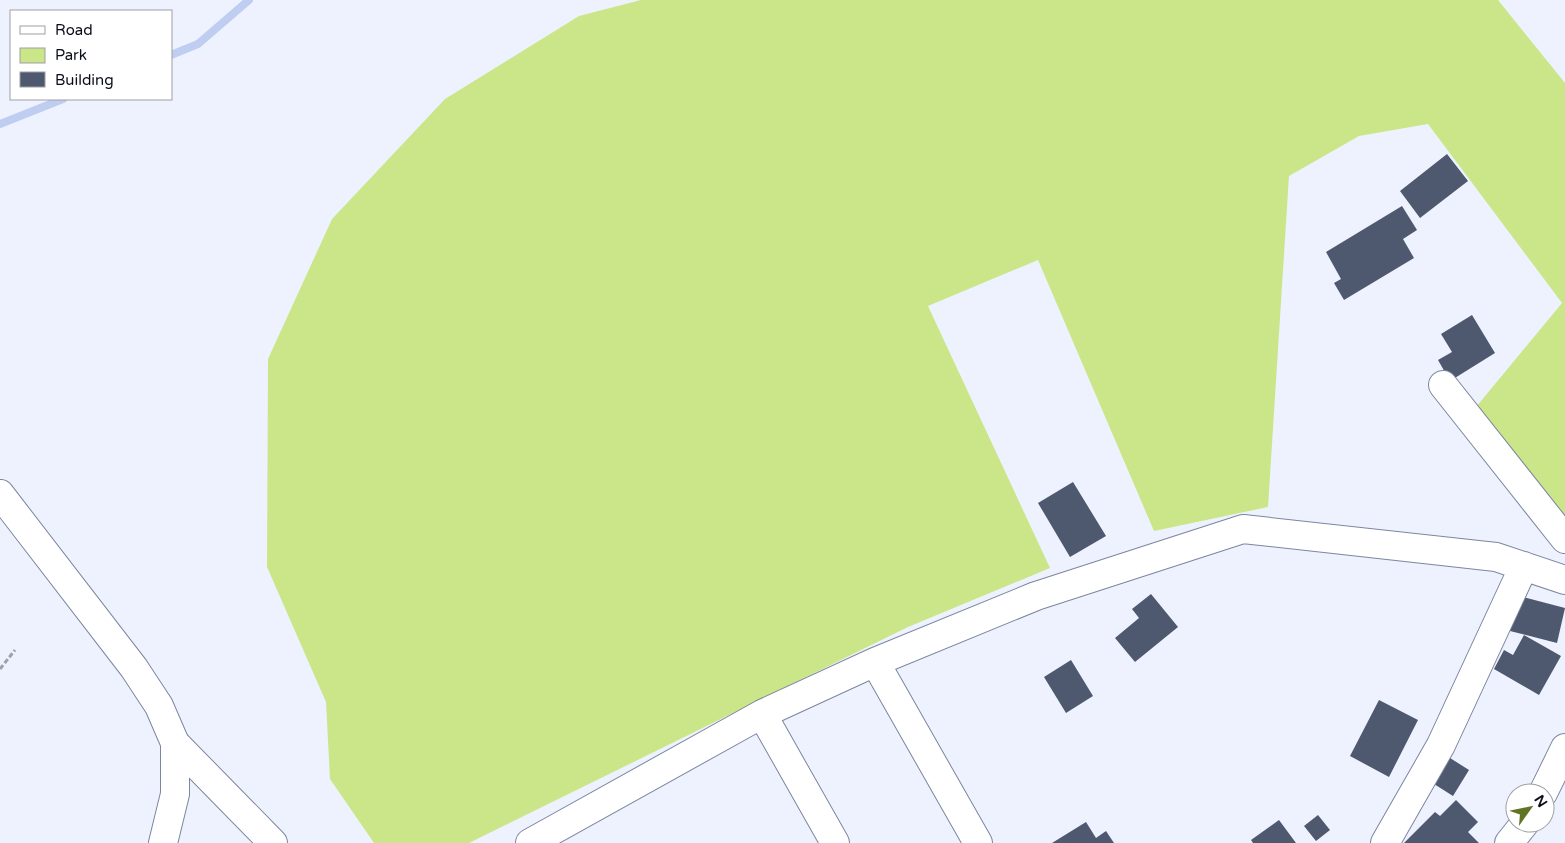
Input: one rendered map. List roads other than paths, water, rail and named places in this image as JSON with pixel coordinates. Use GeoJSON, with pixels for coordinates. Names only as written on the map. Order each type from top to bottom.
{"type":"FeatureCollection","features":[{"type":"Feature","properties":{"kind":"street"},"geometry":{"type":"LineString","coordinates":[[1442,385],[1565,539]]}},
{"type":"Feature","properties":{"kind":"street"},"geometry":{"type":"LineString","coordinates":[[0,494],[134,668],[159,706],[175,743],[273,843]]}},
{"type":"Feature","properties":{"kind":"street"},"geometry":{"type":"LineString","coordinates":[[530,843],[762,714],[875,662],[1036,596],[1243,529],[1496,556],[1565,580]]}},
{"type":"Feature","properties":{"kind":"street"},"geometry":{"type":"LineString","coordinates":[[1385,843],[1441,746],[1524,566]]}},
{"type":"Feature","properties":{"kind":"street"},"geometry":{"type":"LineString","coordinates":[[875,662],[978,843]]}},
{"type":"Feature","properties":{"kind":"street"},"geometry":{"type":"LineString","coordinates":[[762,714],[836,843]]}},
{"type":"Feature","properties":{"kind":"street"},"geometry":{"type":"LineString","coordinates":[[163,843],[175,794],[175,743]]}},
{"type":"Feature","properties":{"kind":"street"},"geometry":{"type":"LineString","coordinates":[[1548,783],[1565,748]]}},
{"type":"Feature","properties":{"kind":"street"},"geometry":{"type":"LineString","coordinates":[[1509,843],[1518,833]]}},
{"type":"Feature","properties":{"kind":"waterway"},"geometry":{"type":"LineString","coordinates":[[172,55],[198,44],[249,0]]}},
{"type":"Feature","properties":{"kind":"waterway"},"geometry":{"type":"LineString","coordinates":[[0,124],[60,100]]}}]}
